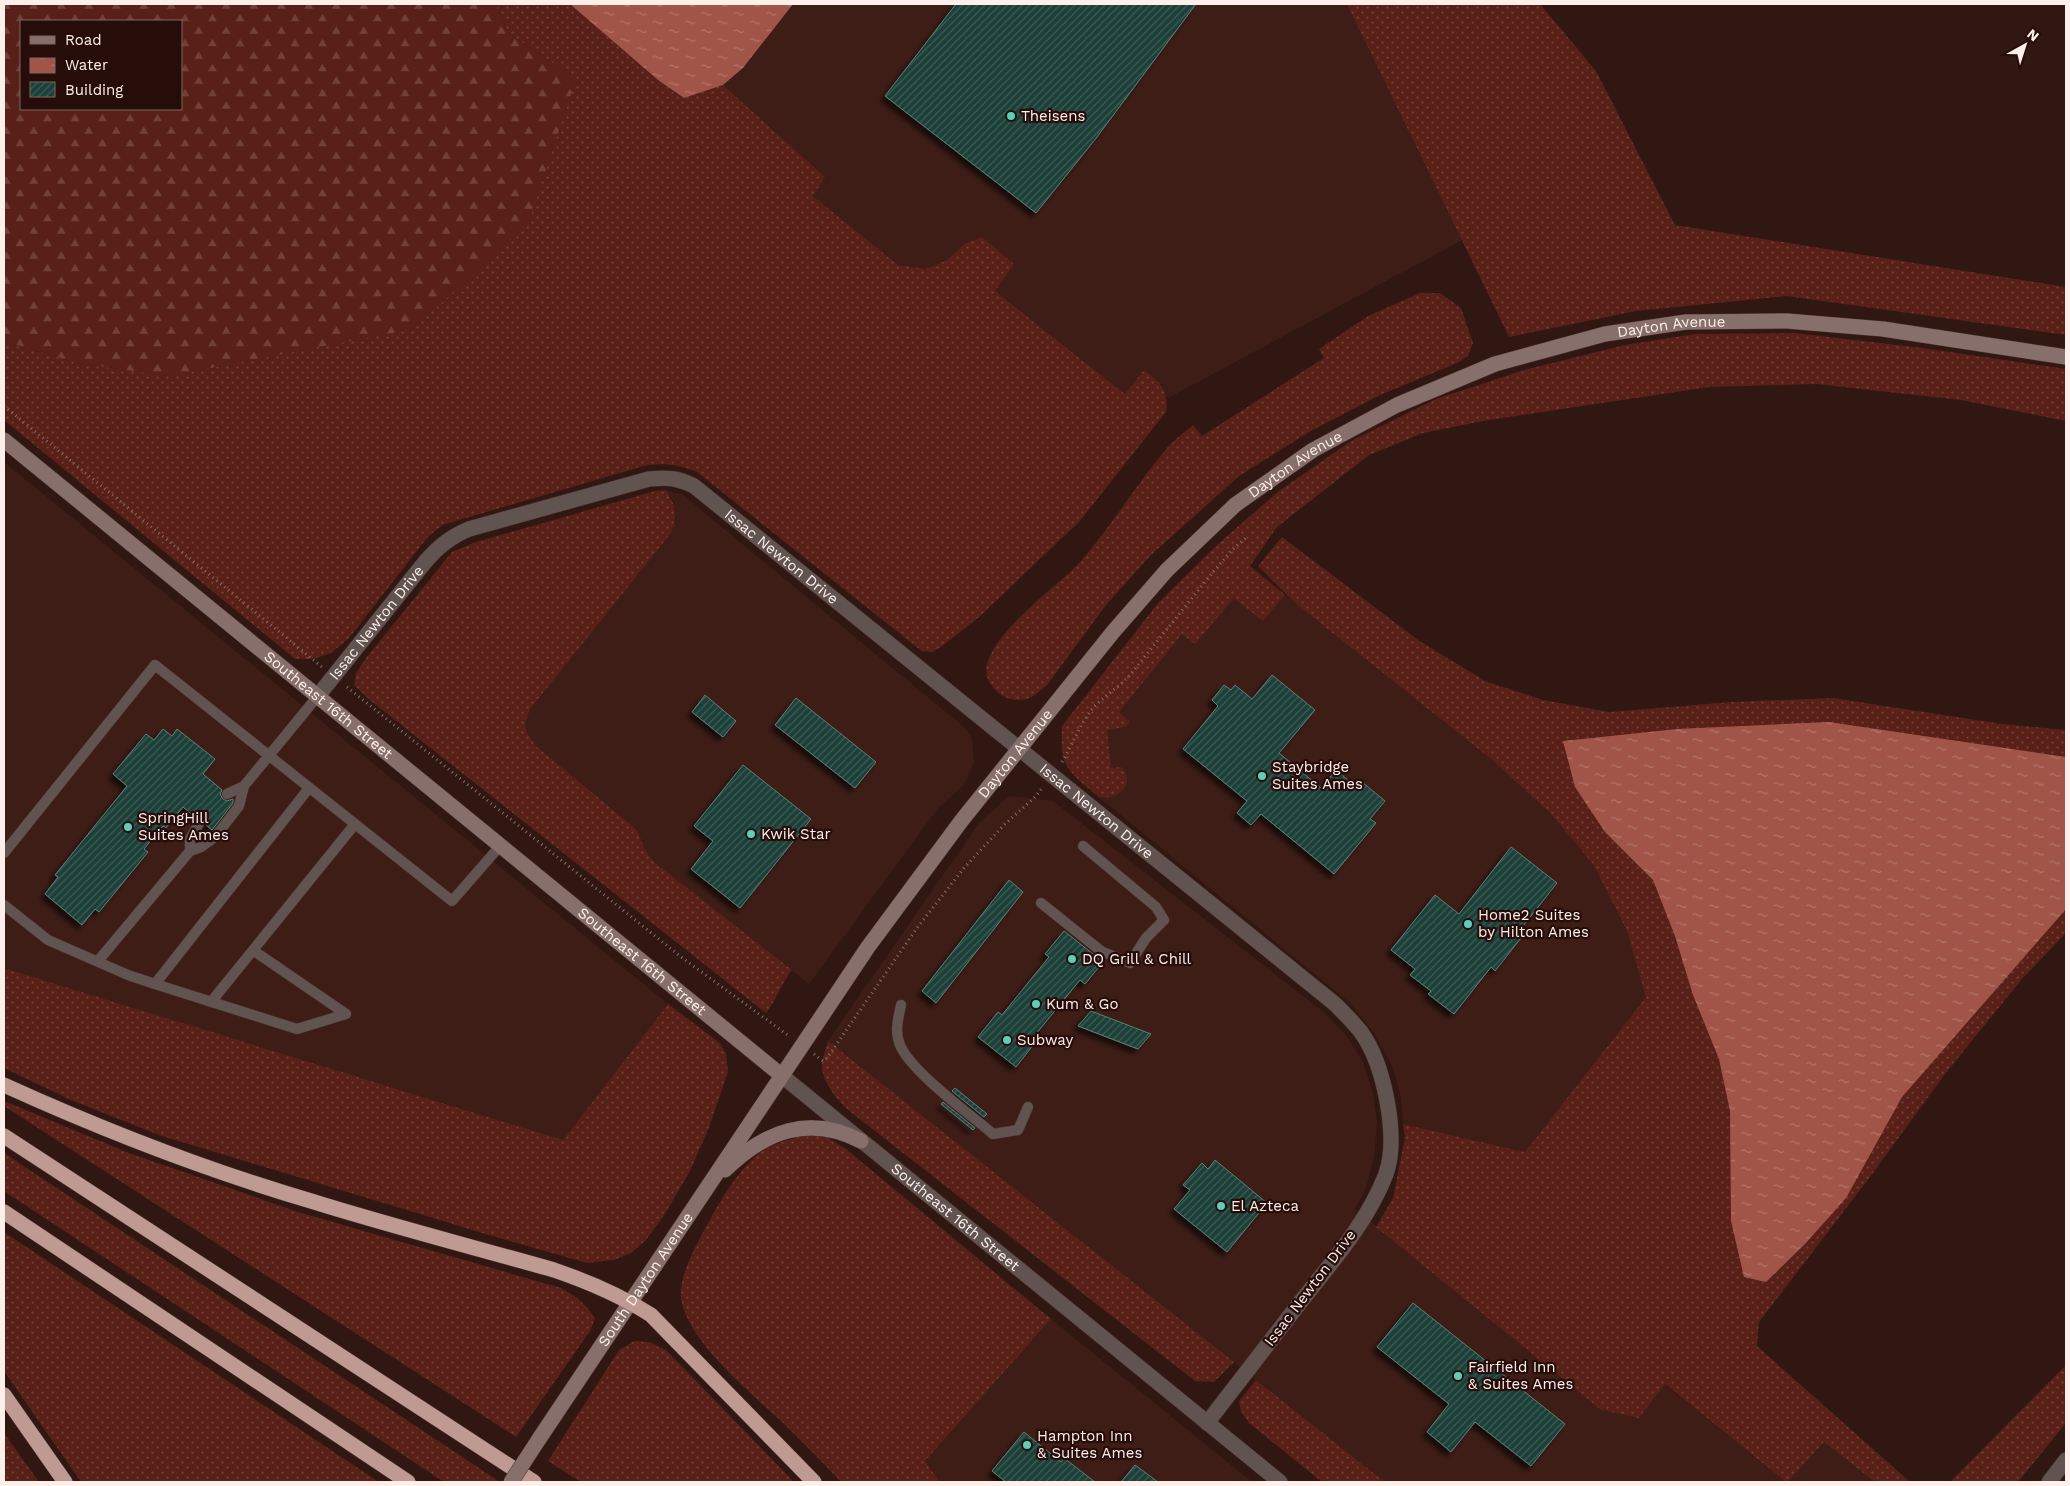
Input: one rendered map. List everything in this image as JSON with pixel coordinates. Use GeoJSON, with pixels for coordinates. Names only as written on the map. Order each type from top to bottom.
{"type":"FeatureCollection","features":[{"type":"Feature","properties":{"kind":"highway"},"geometry":{"type":"LineString","coordinates":[[4,1085],[61,1111],[173,1155],[310,1201],[554,1270],[594,1284],[631,1302],[651,1315],[814,1482]]}},
{"type":"Feature","properties":{"kind":"highway"},"geometry":{"type":"LineString","coordinates":[[4,1136],[534,1482]]}},
{"type":"Feature","properties":{"kind":"highway"},"geometry":{"type":"LineString","coordinates":[[4,1212],[408,1482]]}},
{"type":"Feature","properties":{"kind":"highway"},"geometry":{"type":"LineString","coordinates":[[4,1395],[65,1482]]}},
{"type":"Feature","properties":{"kind":"main road","name":"Dayton Avenue"},"geometry":{"type":"LineString","coordinates":[[781,1075],[868,947],[962,820],[1113,632],[1167,570],[1235,505],[1313,450],[1397,406],[1495,364],[1605,334],[1686,322],[1787,321],[1883,328],[2066,357]]}},
{"type":"Feature","properties":{"kind":"main road","name":"Southeast 16th Street"},"geometry":{"type":"LineString","coordinates":[[4,440],[781,1075]]}},
{"type":"Feature","properties":{"kind":"main road","name":"South Dayton Avenue"},"geometry":{"type":"LineString","coordinates":[[511,1482],[781,1075]]}},
{"type":"Feature","properties":{"kind":"main road"},"geometry":{"type":"LineString","coordinates":[[707,1186],[734,1160],[759,1142],[793,1129],[827,1128],[846,1133],[861,1141]]}},
{"type":"Feature","properties":{"kind":"street","name":"Issac Newton Drive"},"geometry":{"type":"LineString","coordinates":[[318,698],[424,562],[440,545],[454,535],[479,526],[650,478],[668,477],[682,480],[694,486],[1335,1004],[1361,1033],[1375,1060],[1384,1086],[1389,1115],[1390,1143],[1386,1173],[1373,1200],[1346,1244],[1207,1423]]}},
{"type":"Feature","properties":{"kind":"street","name":"Southeast 16th Street"},"geometry":{"type":"LineString","coordinates":[[781,1075],[1280,1482]]}},
{"type":"Feature","properties":{"kind":"street"},"geometry":{"type":"LineString","coordinates":[[2049,1482],[2066,1460]]}},
{"type":"Feature","properties":{"kind":"lane"},"geometry":{"type":"LineString","coordinates":[[4,853],[155,666],[452,902],[500,846]]}},
{"type":"Feature","properties":{"kind":"lane"},"geometry":{"type":"LineString","coordinates":[[98,961],[190,851],[201,847],[215,837],[238,806],[244,786],[318,698]]}},
{"type":"Feature","properties":{"kind":"lane"},"geometry":{"type":"LineString","coordinates":[[227,794],[244,786]]}},
{"type":"Feature","properties":{"kind":"lane"},"geometry":{"type":"LineString","coordinates":[[155,984],[309,788]]}},
{"type":"Feature","properties":{"kind":"lane"},"geometry":{"type":"LineString","coordinates":[[190,851],[190,839],[201,820]]}},
{"type":"Feature","properties":{"kind":"lane"},"geometry":{"type":"LineString","coordinates":[[212,1002],[355,824]]}},
{"type":"Feature","properties":{"kind":"lane"},"geometry":{"type":"LineString","coordinates":[[1041,903],[1101,951],[1130,964],[1146,938],[1164,920],[1156,907],[1083,846]]}},
{"type":"Feature","properties":{"kind":"lane"},"geometry":{"type":"LineString","coordinates":[[4,904],[48,940],[128,975],[155,984],[297,1029],[346,1014],[254,950]]}},
{"type":"Feature","properties":{"kind":"lane"},"geometry":{"type":"LineString","coordinates":[[901,1005],[896,1026],[901,1047],[918,1069],[994,1134],[1018,1130],[1028,1107]]}},
{"type":"Feature","properties":{"kind":"path"},"geometry":{"type":"LineString","coordinates":[[4,406],[313,659]]}},
{"type":"Feature","properties":{"kind":"path"},"geometry":{"type":"LineString","coordinates":[[1063,759],[1075,733],[1094,707],[1130,675],[1233,548],[1248,536]]}},
{"type":"Feature","properties":{"kind":"path"},"geometry":{"type":"LineString","coordinates":[[353,692],[681,957],[768,1020]]}},
{"type":"Feature","properties":{"kind":"path"},"geometry":{"type":"LineString","coordinates":[[823,1061],[827,1058],[917,928],[964,868],[1004,824],[1039,793]]}},
{"type":"Feature","properties":{"kind":"shaded area"},"geometry":{"type":"Polygon","coordinates":[[[793,4],[1349,4],[1468,237],[1168,398],[1162,384],[1125,394],[995,291],[1013,264],[982,237],[964,244],[947,260],[926,269],[898,265],[813,196],[824,177],[723,85],[743,68],[793,4]]]}},
{"type":"Feature","properties":{"kind":"shaded area"},"geometry":{"type":"Polygon","coordinates":[[[4,462],[668,1004],[563,1140],[4,968],[4,462]]]}},
{"type":"Feature","properties":{"kind":"shaded area"},"geometry":{"type":"Polygon","coordinates":[[[666,490],[683,495],[964,727],[972,738],[974,763],[964,785],[938,808],[809,984],[654,862],[645,850],[636,830],[536,746],[526,733],[524,722],[531,708],[676,520],[673,500],[666,490]]]}},
{"type":"Feature","properties":{"kind":"shaded area"},"geometry":{"type":"Polygon","coordinates":[[[1249,566],[1491,759],[1550,813],[1593,864],[1627,931],[1647,998],[1525,1152],[1403,1124],[1401,1097],[1392,1065],[1373,1032],[1351,1004],[1077,779],[1068,769],[1063,759],[1061,747],[1062,726],[1159,602],[1249,566]]]}},
{"type":"Feature","properties":{"kind":"shaded area"},"geometry":{"type":"Polygon","coordinates":[[[1009,796],[1053,801],[1325,1013],[1346,1035],[1363,1062],[1373,1094],[1377,1123],[1374,1157],[1366,1188],[1355,1209],[1601,1410],[1664,1384],[1786,1482],[1385,1482],[828,1041],[979,823],[1009,796]]]}},
{"type":"Feature","properties":{"kind":"shaded area"},"geometry":{"type":"Polygon","coordinates":[[[1051,1319],[1252,1482],[940,1482],[925,1461],[1051,1319]]]}},
{"type":"Feature","properties":{"kind":"shaded area"},"geometry":{"type":"Polygon","coordinates":[[[1824,1442],[1875,1482],[1788,1482],[1824,1442]]]}},
{"type":"Feature","properties":{"kind":"green space"},"geometry":{"type":"Polygon","coordinates":[[[4,4],[497,4],[507,32],[576,79],[527,227],[412,329],[169,376],[77,363],[4,341],[4,4]]]}},
{"type":"Feature","properties":{"kind":"green space"},"geometry":{"type":"Polygon","coordinates":[[[497,4],[570,4],[658,80],[684,98],[723,85],[825,177],[813,196],[898,265],[926,269],[947,260],[964,244],[982,237],[1014,264],[995,291],[1125,394],[1144,370],[1159,383],[1165,392],[1166,412],[1079,522],[979,617],[932,652],[922,651],[697,472],[679,466],[660,464],[647,465],[442,525],[427,538],[349,638],[331,653],[313,659],[295,659],[4,420],[4,341],[77,363],[169,376],[576,79],[507,32],[497,4]]]}},
{"type":"Feature","properties":{"kind":"green space"},"geometry":{"type":"Polygon","coordinates":[[[1347,4],[1540,4],[1596,71],[1675,225],[2066,287],[2066,335],[1787,296],[1636,311],[1509,337],[1347,4]]]}},
{"type":"Feature","properties":{"kind":"green space"},"geometry":{"type":"Polygon","coordinates":[[[1420,293],[1440,293],[1461,308],[1473,343],[1468,356],[1457,363],[1380,395],[1309,432],[1239,476],[1150,556],[1106,605],[1047,685],[1034,696],[1022,700],[1006,698],[992,686],[986,672],[990,655],[1002,637],[1036,602],[1080,562],[1103,534],[1156,461],[1174,441],[1193,425],[1202,436],[1324,358],[1319,349],[1368,316],[1420,293]]]}},
{"type":"Feature","properties":{"kind":"green space"},"geometry":{"type":"Polygon","coordinates":[[[1795,333],[1922,348],[2066,369],[2066,421],[1961,400],[1816,384],[1709,387],[1483,421],[1423,433],[1369,455],[1277,527],[1250,566],[1285,595],[1263,621],[1234,598],[1195,644],[1182,634],[1119,712],[1129,721],[1129,724],[1125,727],[1107,730],[1111,768],[1121,767],[1127,779],[1123,790],[1113,796],[1099,797],[1068,768],[1063,751],[1062,726],[1159,602],[1219,543],[1279,491],[1351,441],[1436,399],[1524,370],[1625,345],[1695,334],[1795,333]]]}},
{"type":"Feature","properties":{"kind":"green space"},"geometry":{"type":"Polygon","coordinates":[[[666,490],[675,511],[675,522],[671,533],[531,708],[525,724],[529,736],[536,746],[637,830],[645,850],[654,862],[792,970],[766,1013],[371,701],[354,685],[356,673],[366,658],[452,552],[476,542],[655,491],[666,490]]]}},
{"type":"Feature","properties":{"kind":"green space"},"geometry":{"type":"Polygon","coordinates":[[[1282,537],[1418,640],[1485,681],[1543,700],[1609,712],[1732,702],[1833,698],[2002,724],[2066,730],[2066,933],[2022,979],[1945,1074],[1870,1177],[1759,1322],[1757,1346],[1908,1482],[1875,1482],[1824,1442],[1786,1482],[1665,1384],[1639,1418],[1601,1410],[1376,1227],[1393,1198],[1405,1137],[1403,1124],[1525,1152],[1646,997],[1627,931],[1593,864],[1550,813],[1491,759],[1295,603],[1258,566],[1282,537]]]}},
{"type":"Feature","properties":{"kind":"green space"},"geometry":{"type":"Polygon","coordinates":[[[4,968],[563,1140],[668,1004],[720,1043],[726,1054],[728,1072],[708,1130],[690,1171],[663,1217],[646,1240],[631,1253],[614,1260],[587,1263],[159,1135],[71,1100],[4,1068],[4,968]]]}},
{"type":"Feature","properties":{"kind":"green space"},"geometry":{"type":"Polygon","coordinates":[[[828,1041],[1234,1362],[1214,1382],[1195,1381],[848,1110],[832,1092],[822,1069],[828,1041]]]}},
{"type":"Feature","properties":{"kind":"green space"},"geometry":{"type":"Polygon","coordinates":[[[4,1101],[129,1153],[298,1212],[561,1288],[580,1300],[595,1318],[590,1331],[516,1437],[4,1106],[4,1101]]]}},
{"type":"Feature","properties":{"kind":"green space"},"geometry":{"type":"Polygon","coordinates":[[[818,1132],[846,1149],[1051,1319],[925,1461],[940,1482],[841,1482],[708,1350],[686,1316],[681,1299],[681,1289],[686,1268],[706,1226],[734,1181],[749,1163],[764,1150],[784,1141],[818,1132]]]}},
{"type":"Feature","properties":{"kind":"green space"},"geometry":{"type":"Polygon","coordinates":[[[4,1153],[500,1482],[444,1482],[4,1191],[4,1153]]]}},
{"type":"Feature","properties":{"kind":"green space"},"geometry":{"type":"Polygon","coordinates":[[[4,1232],[379,1482],[81,1482],[4,1371],[4,1232]]]}},
{"type":"Feature","properties":{"kind":"green space"},"geometry":{"type":"Polygon","coordinates":[[[634,1341],[649,1342],[666,1350],[794,1482],[581,1482],[548,1461],[619,1350],[634,1341]]]}},
{"type":"Feature","properties":{"kind":"green space"},"geometry":{"type":"Polygon","coordinates":[[[2066,1365],[2066,1423],[2018,1482],[1950,1482],[2066,1365]]]}},
{"type":"Feature","properties":{"kind":"green space"},"geometry":{"type":"Polygon","coordinates":[[[1256,1380],[1385,1482],[1322,1482],[1249,1423],[1241,1411],[1239,1401],[1256,1380]]]}},
{"type":"Feature","properties":{"kind":"green space"},"geometry":{"type":"Polygon","coordinates":[[[4,1433],[39,1482],[4,1482],[4,1433]]]}},
{"type":"Feature","properties":{"kind":"water"},"geometry":{"type":"Polygon","coordinates":[[[570,4],[793,4],[743,68],[723,85],[684,98],[658,80],[570,4]]]}},
{"type":"Feature","properties":{"kind":"water"},"geometry":{"type":"Polygon","coordinates":[[[1829,722],[2066,757],[2066,909],[1902,1097],[1846,1198],[1805,1244],[1766,1282],[1744,1277],[1731,1221],[1730,1111],[1719,1059],[1693,995],[1675,936],[1653,880],[1605,832],[1575,787],[1563,741],[1677,729],[1829,722]]]}},
{"type":"Feature","properties":{"kind":"building","name":"Theisens"},"geometry":{"type":"Polygon","coordinates":[[[956,4],[1196,4],[1097,137],[1036,213],[885,96],[956,4]]]}},
{"type":"Feature","properties":{"kind":"building","name":"Staybridge Suites Ames"},"geometry":{"type":"Polygon","coordinates":[[[1272,675],[1315,710],[1279,753],[1321,788],[1336,770],[1357,788],[1362,782],[1385,801],[1370,819],[1376,823],[1334,874],[1261,814],[1251,825],[1237,813],[1247,801],[1183,749],[1218,706],[1212,700],[1224,685],[1231,690],[1235,685],[1252,699],[1272,675]]]}},
{"type":"Feature","properties":{"kind":"building"},"geometry":{"type":"Polygon","coordinates":[[[705,695],[736,721],[723,737],[692,712],[705,695]]]}},
{"type":"Feature","properties":{"kind":"building","name":"Kwik Star"},"geometry":{"type":"Polygon","coordinates":[[[796,698],[876,762],[855,788],[775,725],[796,698]]]}},
{"type":"Feature","properties":{"kind":"building","name":"SpringHill Suites Ames"},"geometry":{"type":"Polygon","coordinates":[[[163,729],[172,736],[177,729],[215,759],[203,774],[222,790],[220,794],[223,799],[227,801],[233,799],[233,803],[212,830],[206,825],[208,820],[205,814],[201,813],[195,817],[183,807],[166,828],[163,826],[144,849],[148,852],[99,912],[95,909],[82,925],[45,894],[58,877],[55,875],[127,786],[113,774],[146,734],[154,740],[163,729]]]}},
{"type":"Feature","properties":{"kind":"building","name":"Kwik Star"},"geometry":{"type":"Polygon","coordinates":[[[743,765],[811,819],[740,908],[691,869],[713,841],[694,826],[743,765]]]}},
{"type":"Feature","properties":{"kind":"building","name":"Home2 Suites by Hilton Ames"},"geometry":{"type":"Polygon","coordinates":[[[1511,847],[1557,883],[1516,935],[1521,938],[1495,971],[1491,967],[1454,1014],[1428,994],[1431,991],[1410,975],[1415,969],[1391,950],[1435,895],[1459,914],[1511,847]]]}},
{"type":"Feature","properties":{"kind":"building"},"geometry":{"type":"Polygon","coordinates":[[[1009,880],[1023,892],[936,1003],[922,991],[1009,880]]]}},
{"type":"Feature","properties":{"kind":"building"},"geometry":{"type":"Polygon","coordinates":[[[1064,931],[1103,962],[1085,984],[1080,980],[1031,1040],[1034,1044],[1016,1067],[978,1037],[998,1012],[1002,1015],[1049,957],[1045,954],[1064,931]]]}},
{"type":"Feature","properties":{"kind":"building"},"geometry":{"type":"Polygon","coordinates":[[[1091,1011],[1151,1034],[1138,1049],[1078,1026],[1091,1011]]]}},
{"type":"Feature","properties":{"kind":"building"},"geometry":{"type":"Polygon","coordinates":[[[955,1088],[987,1114],[984,1117],[952,1091],[955,1088]]]}},
{"type":"Feature","properties":{"kind":"building"},"geometry":{"type":"Polygon","coordinates":[[[943,1102],[975,1128],[973,1130],[941,1104],[943,1102]]]}},
{"type":"Feature","properties":{"kind":"building","name":"El Azteca"},"geometry":{"type":"Polygon","coordinates":[[[1215,1160],[1267,1203],[1227,1252],[1174,1209],[1190,1190],[1183,1185],[1202,1163],[1208,1169],[1215,1160]]]}},
{"type":"Feature","properties":{"kind":"building","name":"Fairfield Inn & Suites Ames"},"geometry":{"type":"Polygon","coordinates":[[[1413,1303],[1565,1424],[1531,1466],[1475,1422],[1451,1452],[1427,1432],[1449,1404],[1377,1347],[1413,1303]]]}},
{"type":"Feature","properties":{"kind":"building","name":"Hampton Inn & Suites Ames"},"geometry":{"type":"Polygon","coordinates":[[[1024,1432],[1061,1462],[1064,1458],[1095,1482],[1006,1482],[992,1471],[1024,1432]]]}},
{"type":"Feature","properties":{"kind":"building","name":"Hampton Inn & Suites Ames"},"geometry":{"type":"Polygon","coordinates":[[[1135,1465],[1158,1482],[1121,1482],[1135,1465]]]}},
{"type":"Feature","properties":{"kind":"place","name":"Theisens"},"geometry":{"type":"Point","coordinates":[1011,116]}},
{"type":"Feature","properties":{"kind":"place","name":"Staybridge Suites Ames"},"geometry":{"type":"Point","coordinates":[1262,776]}},
{"type":"Feature","properties":{"kind":"place","name":"SpringHill Suites Ames"},"geometry":{"type":"Point","coordinates":[128,827]}},
{"type":"Feature","properties":{"kind":"place","name":"Kwik Star"},"geometry":{"type":"Point","coordinates":[751,834]}},
{"type":"Feature","properties":{"kind":"place","name":"Home2 Suites by Hilton Ames"},"geometry":{"type":"Point","coordinates":[1468,924]}},
{"type":"Feature","properties":{"kind":"place","name":"DQ Grill & Chill"},"geometry":{"type":"Point","coordinates":[1072,959]}},
{"type":"Feature","properties":{"kind":"place","name":"Kum & Go"},"geometry":{"type":"Point","coordinates":[1036,1004]}},
{"type":"Feature","properties":{"kind":"place","name":"Subway"},"geometry":{"type":"Point","coordinates":[1007,1040]}},
{"type":"Feature","properties":{"kind":"place","name":"El Azteca"},"geometry":{"type":"Point","coordinates":[1221,1206]}},
{"type":"Feature","properties":{"kind":"place","name":"Fairfield Inn & Suites Ames"},"geometry":{"type":"Point","coordinates":[1458,1376]}},
{"type":"Feature","properties":{"kind":"place","name":"Hampton Inn & Suites Ames"},"geometry":{"type":"Point","coordinates":[1027,1445]}}]}
